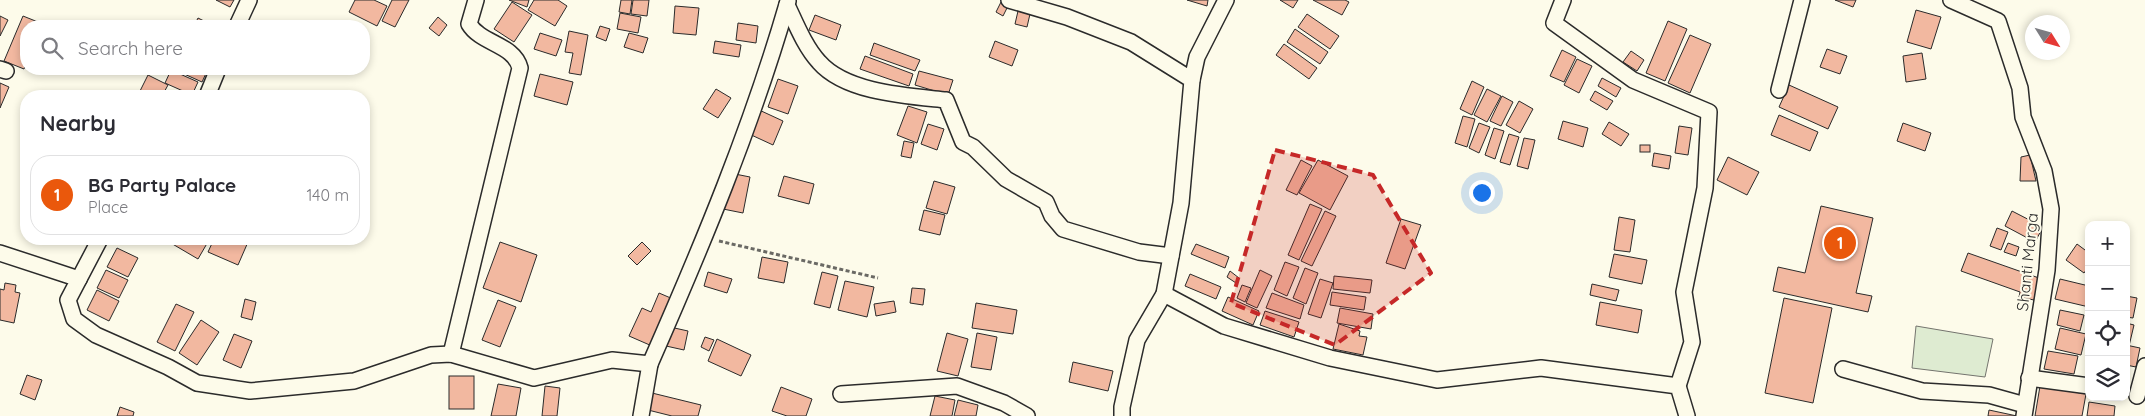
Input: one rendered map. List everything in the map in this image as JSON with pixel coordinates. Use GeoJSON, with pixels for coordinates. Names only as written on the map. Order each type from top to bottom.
{"type":"FeatureCollection","features":[{"type":"Feature","properties":{"kind":"street"},"geometry":{"type":"LineString","coordinates":[[240,20],[249,0]]}},
{"type":"Feature","properties":{"kind":"street"},"geometry":{"type":"LineString","coordinates":[[451,354],[520,68],[513,54],[473,31],[469,24],[476,0]]}},
{"type":"Feature","properties":{"kind":"street"},"geometry":{"type":"LineString","coordinates":[[1009,0],[1067,17],[1131,42],[1192,80]]}},
{"type":"Feature","properties":{"kind":"street"},"geometry":{"type":"LineString","coordinates":[[1122,416],[1122,407],[1137,340],[1164,294],[1181,203],[1192,80],[1197,58],[1226,0]]}},
{"type":"Feature","properties":{"kind":"street"},"geometry":{"type":"LineString","coordinates":[[1563,0],[1554,22],[1633,80],[1708,112],[1705,188],[1684,292],[1692,342],[1678,386],[1686,416]]}},
{"type":"Feature","properties":{"kind":"street"},"geometry":{"type":"LineString","coordinates":[[1779,90],[1802,0]]}},
{"type":"Feature","properties":{"kind":"street","name":"Shanti Marga"},"geometry":{"type":"LineString","coordinates":[[1951,0],[1998,21],[2020,88],[2023,117],[2044,171],[2051,209],[2046,270],[2024,411]]}},
{"type":"Feature","properties":{"kind":"street"},"geometry":{"type":"LineString","coordinates":[[787,3],[806,44],[819,63],[836,75],[882,93],[946,100],[963,142],[973,147],[1006,178],[1046,202],[1052,216],[1063,229],[1139,252],[1171,256]]}},
{"type":"Feature","properties":{"kind":"street"},"geometry":{"type":"LineString","coordinates":[[641,416],[650,364],[706,238],[762,85],[787,3]]}},
{"type":"Feature","properties":{"kind":"street"},"geometry":{"type":"LineString","coordinates":[[209,90],[216,75]]}},
{"type":"Feature","properties":{"kind":"street"},"geometry":{"type":"LineString","coordinates":[[97,245],[68,300],[74,319],[96,336],[168,367],[197,383],[250,391],[354,381],[431,355],[451,354],[534,378],[612,360],[650,364]]}},
{"type":"Feature","properties":{"kind":"street"},"geometry":{"type":"LineString","coordinates":[[0,253],[79,279]]}},
{"type":"Feature","properties":{"kind":"street"},"geometry":{"type":"LineString","coordinates":[[1164,294],[1224,326],[1330,358],[1437,380],[1541,368],[1678,386]]}},
{"type":"Feature","properties":{"kind":"street"},"geometry":{"type":"LineString","coordinates":[[2136,396],[2145,366]]}},
{"type":"Feature","properties":{"kind":"street"},"geometry":{"type":"LineString","coordinates":[[1843,369],[1922,391],[1989,395],[2024,411]]}},
{"type":"Feature","properties":{"kind":"street"},"geometry":{"type":"LineString","coordinates":[[2029,378],[2085,385]]}},
{"type":"Feature","properties":{"kind":"street"},"geometry":{"type":"LineString","coordinates":[[841,394],[957,386],[1004,403],[1027,416]]}},
{"type":"Feature","properties":{"kind":"path"},"geometry":{"type":"LineString","coordinates":[[706,238],[878,278]]}},
{"type":"Feature","properties":{"kind":"highlighted area"},"geometry":{"type":"Polygon","coordinates":[[[1275,150],[1373,175],[1431,273],[1335,345],[1231,303],[1275,150]]]}},
{"type":"Feature","properties":{"kind":"green space"},"geometry":{"type":"Polygon","coordinates":[[[1916,326],[1993,339],[1985,377],[1912,368],[1916,326]]]}},
{"type":"Feature","properties":{"kind":"building"},"geometry":{"type":"Polygon","coordinates":[[[216,0],[234,0],[230,7],[216,0]]]}},
{"type":"Feature","properties":{"kind":"building"},"geometry":{"type":"Polygon","coordinates":[[[355,0],[374,0],[387,6],[377,26],[370,22],[370,20],[365,20],[349,12],[355,0]]]}},
{"type":"Feature","properties":{"kind":"building"},"geometry":{"type":"Polygon","coordinates":[[[392,0],[409,0],[395,27],[382,21],[392,0]]]}},
{"type":"Feature","properties":{"kind":"building"},"geometry":{"type":"Polygon","coordinates":[[[509,0],[529,0],[527,7],[509,0]]]}},
{"type":"Feature","properties":{"kind":"building"},"geometry":{"type":"Polygon","coordinates":[[[534,0],[558,0],[567,6],[555,26],[528,10],[534,0]]]}},
{"type":"Feature","properties":{"kind":"building"},"geometry":{"type":"Polygon","coordinates":[[[621,0],[632,0],[630,14],[619,12],[621,0]]]}},
{"type":"Feature","properties":{"kind":"building"},"geometry":{"type":"Polygon","coordinates":[[[633,0],[649,0],[647,16],[631,14],[633,0]]]}},
{"type":"Feature","properties":{"kind":"building"},"geometry":{"type":"Polygon","coordinates":[[[1187,0],[1208,0],[1207,6],[1187,0]]]}},
{"type":"Feature","properties":{"kind":"building"},"geometry":{"type":"Polygon","coordinates":[[[1280,0],[1298,0],[1293,8],[1280,0]]]}},
{"type":"Feature","properties":{"kind":"building"},"geometry":{"type":"Polygon","coordinates":[[[1313,0],[1345,0],[1349,2],[1342,15],[1313,0]]]}},
{"type":"Feature","properties":{"kind":"building"},"geometry":{"type":"Polygon","coordinates":[[[1835,0],[1856,0],[1853,7],[1835,0]]]}},
{"type":"Feature","properties":{"kind":"building"},"geometry":{"type":"Polygon","coordinates":[[[512,2],[532,15],[514,42],[494,29],[512,2]]]}},
{"type":"Feature","properties":{"kind":"building"},"geometry":{"type":"Polygon","coordinates":[[[1001,2],[1008,6],[1003,16],[996,12],[1001,2]]]}},
{"type":"Feature","properties":{"kind":"building"},"geometry":{"type":"Polygon","coordinates":[[[675,6],[699,8],[696,35],[673,33],[675,6]]]}},
{"type":"Feature","properties":{"kind":"building"},"geometry":{"type":"Polygon","coordinates":[[[1916,10],[1941,17],[1931,49],[1907,42],[1916,10]]]}},
{"type":"Feature","properties":{"kind":"building"},"geometry":{"type":"Polygon","coordinates":[[[1018,11],[1030,14],[1027,27],[1015,24],[1018,11]]]}},
{"type":"Feature","properties":{"kind":"building"},"geometry":{"type":"Polygon","coordinates":[[[620,13],[641,17],[638,33],[617,29],[620,13]]]}},
{"type":"Feature","properties":{"kind":"building"},"geometry":{"type":"Polygon","coordinates":[[[1307,14],[1339,36],[1330,49],[1298,27],[1307,14]]]}},
{"type":"Feature","properties":{"kind":"building"},"geometry":{"type":"Polygon","coordinates":[[[815,15],[841,25],[836,40],[809,30],[815,15]]]}},
{"type":"Feature","properties":{"kind":"building"},"geometry":{"type":"Polygon","coordinates":[[[0,16],[8,20],[0,36],[0,16]]]}},
{"type":"Feature","properties":{"kind":"building"},"geometry":{"type":"Polygon","coordinates":[[[23,16],[33,20],[21,20],[23,16]]]}},
{"type":"Feature","properties":{"kind":"building"},"geometry":{"type":"Polygon","coordinates":[[[438,17],[447,25],[439,36],[429,28],[438,17]]]}},
{"type":"Feature","properties":{"kind":"building"},"geometry":{"type":"Polygon","coordinates":[[[1668,21],[1687,29],[1665,81],[1646,73],[1668,21]]]}},
{"type":"Feature","properties":{"kind":"building"},"geometry":{"type":"Polygon","coordinates":[[[20,23],[20,67],[4,61],[20,23]]]}},
{"type":"Feature","properties":{"kind":"building"},"geometry":{"type":"Polygon","coordinates":[[[738,23],[758,26],[756,43],[736,40],[738,23]]]}},
{"type":"Feature","properties":{"kind":"building"},"geometry":{"type":"Polygon","coordinates":[[[600,26],[610,29],[606,41],[596,37],[600,26]]]}},
{"type":"Feature","properties":{"kind":"building"},"geometry":{"type":"Polygon","coordinates":[[[1295,29],[1328,52],[1320,64],[1287,42],[1295,29]]]}},
{"type":"Feature","properties":{"kind":"building"},"geometry":{"type":"Polygon","coordinates":[[[569,31],[588,35],[581,75],[569,73],[573,53],[565,52],[569,31]]]}},
{"type":"Feature","properties":{"kind":"building"},"geometry":{"type":"Polygon","coordinates":[[[540,33],[562,40],[556,56],[534,49],[540,33]]]}},
{"type":"Feature","properties":{"kind":"building"},"geometry":{"type":"Polygon","coordinates":[[[629,33],[648,38],[643,53],[624,47],[629,33]]]}},
{"type":"Feature","properties":{"kind":"building"},"geometry":{"type":"Polygon","coordinates":[[[1690,35],[1711,44],[1690,93],[1668,83],[1690,35]]]}},
{"type":"Feature","properties":{"kind":"building"},"geometry":{"type":"Polygon","coordinates":[[[715,41],[741,45],[739,57],[713,53],[715,41]]]}},
{"type":"Feature","properties":{"kind":"building"},"geometry":{"type":"Polygon","coordinates":[[[995,41],[1018,50],[1012,66],[989,57],[995,41]]]}},
{"type":"Feature","properties":{"kind":"building"},"geometry":{"type":"Polygon","coordinates":[[[874,43],[920,60],[915,71],[870,55],[874,43]]]}},
{"type":"Feature","properties":{"kind":"building"},"geometry":{"type":"Polygon","coordinates":[[[1284,44],[1317,68],[1309,79],[1276,55],[1284,44]]]}},
{"type":"Feature","properties":{"kind":"building"},"geometry":{"type":"Polygon","coordinates":[[[1827,49],[1847,56],[1840,74],[1820,67],[1827,49]]]}},
{"type":"Feature","properties":{"kind":"building"},"geometry":{"type":"Polygon","coordinates":[[[1562,50],[1576,57],[1564,82],[1550,76],[1562,50]]]}},
{"type":"Feature","properties":{"kind":"building"},"geometry":{"type":"Polygon","coordinates":[[[1631,51],[1644,60],[1637,71],[1623,62],[1631,51]]]}},
{"type":"Feature","properties":{"kind":"building"},"geometry":{"type":"Polygon","coordinates":[[[1922,53],[1926,79],[1906,82],[1903,56],[1922,53]]]}},
{"type":"Feature","properties":{"kind":"building"},"geometry":{"type":"Polygon","coordinates":[[[865,56],[913,74],[909,86],[860,69],[865,56]]]}},
{"type":"Feature","properties":{"kind":"building"},"geometry":{"type":"Polygon","coordinates":[[[1577,59],[1592,66],[1579,93],[1564,85],[1577,59]]]}},
{"type":"Feature","properties":{"kind":"building"},"geometry":{"type":"Polygon","coordinates":[[[919,71],[953,80],[948,95],[915,85],[919,71]]]}},
{"type":"Feature","properties":{"kind":"building"},"geometry":{"type":"Polygon","coordinates":[[[540,74],[573,82],[567,105],[534,96],[540,74]]]}},
{"type":"Feature","properties":{"kind":"building"},"geometry":{"type":"Polygon","coordinates":[[[148,75],[168,85],[165,90],[140,90],[148,75]]]}},
{"type":"Feature","properties":{"kind":"building"},"geometry":{"type":"Polygon","coordinates":[[[169,75],[182,75],[198,82],[194,90],[181,90],[165,83],[169,75]]]}},
{"type":"Feature","properties":{"kind":"building"},"geometry":{"type":"Polygon","coordinates":[[[186,75],[205,75],[202,82],[186,75]]]}},
{"type":"Feature","properties":{"kind":"building"},"geometry":{"type":"Polygon","coordinates":[[[1602,78],[1621,88],[1616,97],[1598,86],[1602,78]]]}},
{"type":"Feature","properties":{"kind":"building"},"geometry":{"type":"Polygon","coordinates":[[[778,79],[798,86],[788,114],[768,107],[778,79]]]}},
{"type":"Feature","properties":{"kind":"building"},"geometry":{"type":"Polygon","coordinates":[[[1472,81],[1484,87],[1472,115],[1460,109],[1472,81]]]}},
{"type":"Feature","properties":{"kind":"building"},"geometry":{"type":"Polygon","coordinates":[[[0,83],[9,87],[0,108],[0,83]]]}},
{"type":"Feature","properties":{"kind":"building"},"geometry":{"type":"Polygon","coordinates":[[[1789,85],[1838,107],[1828,129],[1779,107],[1789,85]]]}},
{"type":"Feature","properties":{"kind":"building"},"geometry":{"type":"Polygon","coordinates":[[[716,89],[731,98],[718,118],[703,109],[716,89]]]}},
{"type":"Feature","properties":{"kind":"building"},"geometry":{"type":"Polygon","coordinates":[[[1487,89],[1501,96],[1487,122],[1474,115],[1487,89]]]}},
{"type":"Feature","properties":{"kind":"building"},"geometry":{"type":"Polygon","coordinates":[[[1595,91],[1613,101],[1607,110],[1590,100],[1595,91]]]}},
{"type":"Feature","properties":{"kind":"building"},"geometry":{"type":"Polygon","coordinates":[[[1502,96],[1513,102],[1501,126],[1490,121],[1502,96]]]}},
{"type":"Feature","properties":{"kind":"building"},"geometry":{"type":"Polygon","coordinates":[[[1519,101],[1533,109],[1520,133],[1506,125],[1519,101]]]}},
{"type":"Feature","properties":{"kind":"building"},"geometry":{"type":"Polygon","coordinates":[[[908,106],[927,112],[917,143],[897,135],[908,106]]]}},
{"type":"Feature","properties":{"kind":"building"},"geometry":{"type":"Polygon","coordinates":[[[757,109],[783,121],[773,145],[747,133],[757,109]]]}},
{"type":"Feature","properties":{"kind":"building"},"geometry":{"type":"Polygon","coordinates":[[[1779,115],[1818,132],[1810,151],[1771,135],[1779,115]]]}},
{"type":"Feature","properties":{"kind":"building"},"geometry":{"type":"Polygon","coordinates":[[[1463,116],[1475,119],[1467,147],[1455,143],[1463,116]]]}},
{"type":"Feature","properties":{"kind":"building"},"geometry":{"type":"Polygon","coordinates":[[[1563,121],[1588,128],[1583,147],[1558,139],[1563,121]]]}},
{"type":"Feature","properties":{"kind":"building"},"geometry":{"type":"Polygon","coordinates":[[[1609,122],[1629,134],[1621,146],[1602,134],[1609,122]]]}},
{"type":"Feature","properties":{"kind":"building"},"geometry":{"type":"Polygon","coordinates":[[[1479,123],[1490,127],[1479,153],[1469,148],[1479,123]]]}},
{"type":"Feature","properties":{"kind":"building"},"geometry":{"type":"Polygon","coordinates":[[[1903,123],[1931,133],[1925,151],[1897,141],[1903,123]]]}},
{"type":"Feature","properties":{"kind":"building"},"geometry":{"type":"Polygon","coordinates":[[[928,124],[944,129],[937,150],[921,144],[928,124]]]}},
{"type":"Feature","properties":{"kind":"building"},"geometry":{"type":"Polygon","coordinates":[[[1679,126],[1692,128],[1688,155],[1675,153],[1679,126]]]}},
{"type":"Feature","properties":{"kind":"building"},"geometry":{"type":"Polygon","coordinates":[[[1494,128],[1504,131],[1495,159],[1485,155],[1494,128]]]}},
{"type":"Feature","properties":{"kind":"building"},"geometry":{"type":"Polygon","coordinates":[[[1509,134],[1519,137],[1510,165],[1500,162],[1509,134]]]}},
{"type":"Feature","properties":{"kind":"building"},"geometry":{"type":"Polygon","coordinates":[[[1524,138],[1535,140],[1528,169],[1517,166],[1524,138]]]}},
{"type":"Feature","properties":{"kind":"building"},"geometry":{"type":"Polygon","coordinates":[[[904,141],[914,143],[911,158],[901,156],[904,141]]]}},
{"type":"Feature","properties":{"kind":"building"},"geometry":{"type":"Polygon","coordinates":[[[1640,145],[1650,145],[1650,152],[1640,152],[1640,145]]]}},
{"type":"Feature","properties":{"kind":"building"},"geometry":{"type":"Polygon","coordinates":[[[1654,153],[1671,156],[1669,169],[1652,166],[1654,153]]]}},
{"type":"Feature","properties":{"kind":"building"},"geometry":{"type":"Polygon","coordinates":[[[2030,155],[2036,181],[2020,181],[2021,157],[2030,155]]]}},
{"type":"Feature","properties":{"kind":"building"},"geometry":{"type":"Polygon","coordinates":[[[1728,157],[1759,172],[1747,195],[1717,180],[1728,157]]]}},
{"type":"Feature","properties":{"kind":"building"},"geometry":{"type":"Polygon","coordinates":[[[1301,160],[1312,166],[1297,195],[1286,190],[1301,160]]]}},
{"type":"Feature","properties":{"kind":"building"},"geometry":{"type":"Polygon","coordinates":[[[1318,160],[1348,176],[1330,210],[1299,193],[1318,160]]]}},
{"type":"Feature","properties":{"kind":"building"},"geometry":{"type":"Polygon","coordinates":[[[730,173],[750,177],[743,213],[723,209],[730,173]]]}},
{"type":"Feature","properties":{"kind":"building"},"geometry":{"type":"Polygon","coordinates":[[[784,176],[814,184],[809,204],[778,196],[784,176]]]}},
{"type":"Feature","properties":{"kind":"building"},"geometry":{"type":"Polygon","coordinates":[[[934,181],[955,187],[947,214],[926,208],[934,181]]]}},
{"type":"Feature","properties":{"kind":"building"},"geometry":{"type":"Polygon","coordinates":[[[1310,204],[1322,209],[1299,260],[1288,255],[1310,204]]]}},
{"type":"Feature","properties":{"kind":"building"},"geometry":{"type":"Polygon","coordinates":[[[1821,206],[1873,218],[1856,293],[1872,296],[1868,312],[1773,291],[1778,267],[1805,273],[1821,206]]]}},
{"type":"Feature","properties":{"kind":"building"},"geometry":{"type":"Polygon","coordinates":[[[924,210],[945,215],[940,235],[919,230],[924,210]]]}},
{"type":"Feature","properties":{"kind":"building"},"geometry":{"type":"Polygon","coordinates":[[[1325,211],[1336,216],[1312,266],[1301,261],[1325,211]]]}},
{"type":"Feature","properties":{"kind":"building"},"geometry":{"type":"Polygon","coordinates":[[[2012,211],[2043,227],[2035,242],[2005,226],[2012,211]]]}},
{"type":"Feature","properties":{"kind":"building"},"geometry":{"type":"Polygon","coordinates":[[[1619,217],[1635,220],[1630,252],[1614,250],[1619,217]]]}},
{"type":"Feature","properties":{"kind":"building"},"geometry":{"type":"Polygon","coordinates":[[[1401,219],[1421,225],[1405,269],[1386,263],[1401,219]]]}},
{"type":"Feature","properties":{"kind":"building"},"geometry":{"type":"Polygon","coordinates":[[[1997,228],[2008,232],[2001,250],[1990,246],[1997,228]]]}},
{"type":"Feature","properties":{"kind":"building"},"geometry":{"type":"Polygon","coordinates":[[[500,242],[537,255],[521,302],[483,288],[500,242]]]}},
{"type":"Feature","properties":{"kind":"building"},"geometry":{"type":"Polygon","coordinates":[[[642,242],[651,251],[637,265],[628,256],[642,242]]]}},
{"type":"Feature","properties":{"kind":"building"},"geometry":{"type":"Polygon","coordinates":[[[2008,243],[2019,247],[2016,256],[2004,252],[2008,243]]]}},
{"type":"Feature","properties":{"kind":"building"},"geometry":{"type":"Polygon","coordinates":[[[1196,244],[1229,257],[1225,268],[1191,254],[1196,244]]]}},
{"type":"Feature","properties":{"kind":"building"},"geometry":{"type":"Polygon","coordinates":[[[2077,244],[2085,250],[2085,272],[2084,273],[2066,260],[2077,244]]]}},
{"type":"Feature","properties":{"kind":"building"},"geometry":{"type":"Polygon","coordinates":[[[174,245],[206,245],[198,259],[174,245]]]}},
{"type":"Feature","properties":{"kind":"building"},"geometry":{"type":"Polygon","coordinates":[[[211,245],[247,245],[238,265],[208,252],[211,245]]]}},
{"type":"Feature","properties":{"kind":"building"},"geometry":{"type":"Polygon","coordinates":[[[117,248],[138,258],[128,277],[107,267],[117,248]]]}},
{"type":"Feature","properties":{"kind":"building"},"geometry":{"type":"Polygon","coordinates":[[[1968,253],[2039,278],[2034,300],[2019,297],[2020,292],[1961,271],[1968,253]]]}},
{"type":"Feature","properties":{"kind":"building"},"geometry":{"type":"Polygon","coordinates":[[[1614,254],[1647,260],[1642,284],[1609,277],[1614,254]]]}},
{"type":"Feature","properties":{"kind":"building"},"geometry":{"type":"Polygon","coordinates":[[[762,257],[788,262],[784,283],[758,278],[762,257]]]}},
{"type":"Feature","properties":{"kind":"building"},"geometry":{"type":"Polygon","coordinates":[[[1285,262],[1299,267],[1287,296],[1274,290],[1285,262]]]}},
{"type":"Feature","properties":{"kind":"building"},"geometry":{"type":"Polygon","coordinates":[[[1305,268],[1318,273],[1306,304],[1293,298],[1305,268]]]}},
{"type":"Feature","properties":{"kind":"building"},"geometry":{"type":"Polygon","coordinates":[[[106,270],[128,280],[119,298],[97,288],[106,270]]]}},
{"type":"Feature","properties":{"kind":"building"},"geometry":{"type":"Polygon","coordinates":[[[1260,270],[1272,276],[1257,308],[1246,303],[1260,270]]]}},
{"type":"Feature","properties":{"kind":"building"},"geometry":{"type":"Polygon","coordinates":[[[1230,271],[1239,278],[1236,283],[1227,277],[1230,271]]]}},
{"type":"Feature","properties":{"kind":"building"},"geometry":{"type":"Polygon","coordinates":[[[708,272],[732,279],[727,293],[704,286],[708,272]]]}},
{"type":"Feature","properties":{"kind":"building"},"geometry":{"type":"Polygon","coordinates":[[[822,272],[838,276],[830,308],[814,304],[822,272]]]}},
{"type":"Feature","properties":{"kind":"building"},"geometry":{"type":"Polygon","coordinates":[[[1190,274],[1221,287],[1216,299],[1185,286],[1190,274]]]}},
{"type":"Feature","properties":{"kind":"building"},"geometry":{"type":"Polygon","coordinates":[[[1334,276],[1372,280],[1370,293],[1333,289],[1334,276]]]}},
{"type":"Feature","properties":{"kind":"building"},"geometry":{"type":"Polygon","coordinates":[[[1320,279],[1333,283],[1321,318],[1308,314],[1320,279]]]}},
{"type":"Feature","properties":{"kind":"building"},"geometry":{"type":"Polygon","coordinates":[[[2060,279],[2085,285],[2085,306],[2055,299],[2060,279]]]}},
{"type":"Feature","properties":{"kind":"building"},"geometry":{"type":"Polygon","coordinates":[[[845,281],[874,287],[867,317],[838,310],[845,281]]]}},
{"type":"Feature","properties":{"kind":"building"},"geometry":{"type":"Polygon","coordinates":[[[5,283],[16,285],[15,292],[20,293],[14,323],[0,320],[0,289],[4,290],[5,283]]]}},
{"type":"Feature","properties":{"kind":"building"},"geometry":{"type":"Polygon","coordinates":[[[1592,284],[1619,290],[1616,301],[1590,295],[1592,284]]]}},
{"type":"Feature","properties":{"kind":"building"},"geometry":{"type":"Polygon","coordinates":[[[1242,285],[1251,288],[1245,302],[1237,298],[1242,285]]]}},
{"type":"Feature","properties":{"kind":"building"},"geometry":{"type":"Polygon","coordinates":[[[912,288],[925,289],[923,305],[910,303],[912,288]]]}},
{"type":"Feature","properties":{"kind":"building"},"geometry":{"type":"Polygon","coordinates":[[[97,290],[119,301],[109,321],[87,310],[97,290]]]}},
{"type":"Feature","properties":{"kind":"building"},"geometry":{"type":"Polygon","coordinates":[[[1332,292],[1366,297],[1364,310],[1330,305],[1332,292]]]}},
{"type":"Feature","properties":{"kind":"building"},"geometry":{"type":"Polygon","coordinates":[[[659,293],[673,299],[652,346],[629,336],[642,308],[651,312],[659,293]]]}},
{"type":"Feature","properties":{"kind":"building"},"geometry":{"type":"Polygon","coordinates":[[[1272,293],[1304,305],[1300,319],[1266,308],[1272,293]]]}},
{"type":"Feature","properties":{"kind":"building"},"geometry":{"type":"Polygon","coordinates":[[[1228,297],[1259,311],[1253,325],[1222,311],[1228,297]]]}},
{"type":"Feature","properties":{"kind":"building"},"geometry":{"type":"Polygon","coordinates":[[[2130,297],[2137,298],[2133,318],[2130,318],[2130,297]]]}},
{"type":"Feature","properties":{"kind":"building"},"geometry":{"type":"Polygon","coordinates":[[[1784,298],[1832,308],[1813,403],[1765,393],[1784,298]]]}},
{"type":"Feature","properties":{"kind":"building"},"geometry":{"type":"Polygon","coordinates":[[[245,299],[256,302],[252,320],[241,317],[245,299]]]}},
{"type":"Feature","properties":{"kind":"building"},"geometry":{"type":"Polygon","coordinates":[[[498,300],[516,307],[500,347],[482,340],[498,300]]]}},
{"type":"Feature","properties":{"kind":"building"},"geometry":{"type":"Polygon","coordinates":[[[894,301],[896,312],[876,316],[874,304],[894,301]]]}},
{"type":"Feature","properties":{"kind":"building"},"geometry":{"type":"Polygon","coordinates":[[[1600,302],[1642,310],[1638,333],[1596,325],[1600,302]]]}},
{"type":"Feature","properties":{"kind":"building"},"geometry":{"type":"Polygon","coordinates":[[[976,303],[1017,310],[1013,334],[972,328],[976,303]]]}},
{"type":"Feature","properties":{"kind":"building"},"geometry":{"type":"Polygon","coordinates":[[[176,304],[194,312],[175,351],[157,342],[176,304]]]}},
{"type":"Feature","properties":{"kind":"building"},"geometry":{"type":"Polygon","coordinates":[[[1340,308],[1373,314],[1371,329],[1337,323],[1340,308]]]}},
{"type":"Feature","properties":{"kind":"building"},"geometry":{"type":"Polygon","coordinates":[[[2060,310],[2084,315],[2080,331],[2057,325],[2060,310]]]}},
{"type":"Feature","properties":{"kind":"building"},"geometry":{"type":"Polygon","coordinates":[[[1265,311],[1299,322],[1294,337],[1260,325],[1265,311]]]}},
{"type":"Feature","properties":{"kind":"building"},"geometry":{"type":"Polygon","coordinates":[[[201,320],[219,332],[197,365],[179,353],[201,320]]]}},
{"type":"Feature","properties":{"kind":"building"},"geometry":{"type":"Polygon","coordinates":[[[1339,324],[1360,331],[1359,336],[1367,337],[1363,355],[1333,349],[1339,324]]]}},
{"type":"Feature","properties":{"kind":"building"},"geometry":{"type":"Polygon","coordinates":[[[2130,324],[2134,325],[2130,342],[2130,324]]]}},
{"type":"Feature","properties":{"kind":"building"},"geometry":{"type":"Polygon","coordinates":[[[670,327],[688,331],[684,350],[666,346],[670,327]]]}},
{"type":"Feature","properties":{"kind":"building"},"geometry":{"type":"Polygon","coordinates":[[[2060,328],[2085,334],[2081,355],[2055,349],[2060,328]]]}},
{"type":"Feature","properties":{"kind":"building"},"geometry":{"type":"Polygon","coordinates":[[[947,333],[968,339],[958,376],[937,371],[947,333]]]}},
{"type":"Feature","properties":{"kind":"building"},"geometry":{"type":"Polygon","coordinates":[[[977,333],[997,337],[991,370],[971,367],[977,333]]]}},
{"type":"Feature","properties":{"kind":"building"},"geometry":{"type":"Polygon","coordinates":[[[234,334],[252,341],[241,368],[223,360],[234,334]]]}},
{"type":"Feature","properties":{"kind":"building"},"geometry":{"type":"Polygon","coordinates":[[[705,337],[714,340],[709,351],[701,347],[705,337]]]}},
{"type":"Feature","properties":{"kind":"building"},"geometry":{"type":"Polygon","coordinates":[[[717,339],[751,355],[741,376],[708,361],[717,339]]]}},
{"type":"Feature","properties":{"kind":"building"},"geometry":{"type":"Polygon","coordinates":[[[2130,346],[2140,348],[2136,367],[2130,366],[2130,346]]]}},
{"type":"Feature","properties":{"kind":"building"},"geometry":{"type":"Polygon","coordinates":[[[2048,351],[2078,356],[2074,374],[2044,369],[2048,351]]]}},
{"type":"Feature","properties":{"kind":"building"},"geometry":{"type":"Polygon","coordinates":[[[1073,362],[1113,371],[1108,391],[1069,382],[1073,362]]]}},
{"type":"Feature","properties":{"kind":"building"},"geometry":{"type":"Polygon","coordinates":[[[27,375],[42,380],[35,400],[20,394],[27,375]]]}},
{"type":"Feature","properties":{"kind":"building"},"geometry":{"type":"Polygon","coordinates":[[[449,376],[474,376],[474,409],[449,409],[449,376]]]}},
{"type":"Feature","properties":{"kind":"building"},"geometry":{"type":"Polygon","coordinates":[[[498,384],[521,388],[516,416],[491,416],[498,384]]]}},
{"type":"Feature","properties":{"kind":"building"},"geometry":{"type":"Polygon","coordinates":[[[545,386],[560,388],[557,416],[542,416],[545,386]]]}},
{"type":"Feature","properties":{"kind":"building"},"geometry":{"type":"Polygon","coordinates":[[[2040,386],[2085,394],[2082,416],[2035,416],[2040,386]]]}},
{"type":"Feature","properties":{"kind":"building"},"geometry":{"type":"Polygon","coordinates":[[[781,387],[812,399],[806,416],[787,416],[772,411],[781,387]]]}},
{"type":"Feature","properties":{"kind":"building"},"geometry":{"type":"Polygon","coordinates":[[[652,393],[701,405],[698,416],[672,416],[648,410],[652,393]]]}},
{"type":"Feature","properties":{"kind":"building"},"geometry":{"type":"Polygon","coordinates":[[[935,396],[955,400],[952,416],[930,416],[935,396]]]}},
{"type":"Feature","properties":{"kind":"building"},"geometry":{"type":"Polygon","coordinates":[[[958,400],[978,405],[976,416],[954,416],[958,400]]]}},
{"type":"Feature","properties":{"kind":"building"},"geometry":{"type":"Polygon","coordinates":[[[2089,402],[2115,406],[2114,416],[2087,416],[2089,402]]]}},
{"type":"Feature","properties":{"kind":"building"},"geometry":{"type":"Polygon","coordinates":[[[120,407],[134,412],[133,416],[117,416],[120,407]]]}},
{"type":"Feature","properties":{"kind":"building"},"geometry":{"type":"Polygon","coordinates":[[[1989,410],[2017,416],[1988,416],[1989,410]]]}},
{"type":"Feature","properties":{"kind":"place","name":"BG Party Palace"},"geometry":{"type":"Point","coordinates":[1840,243]}}]}
